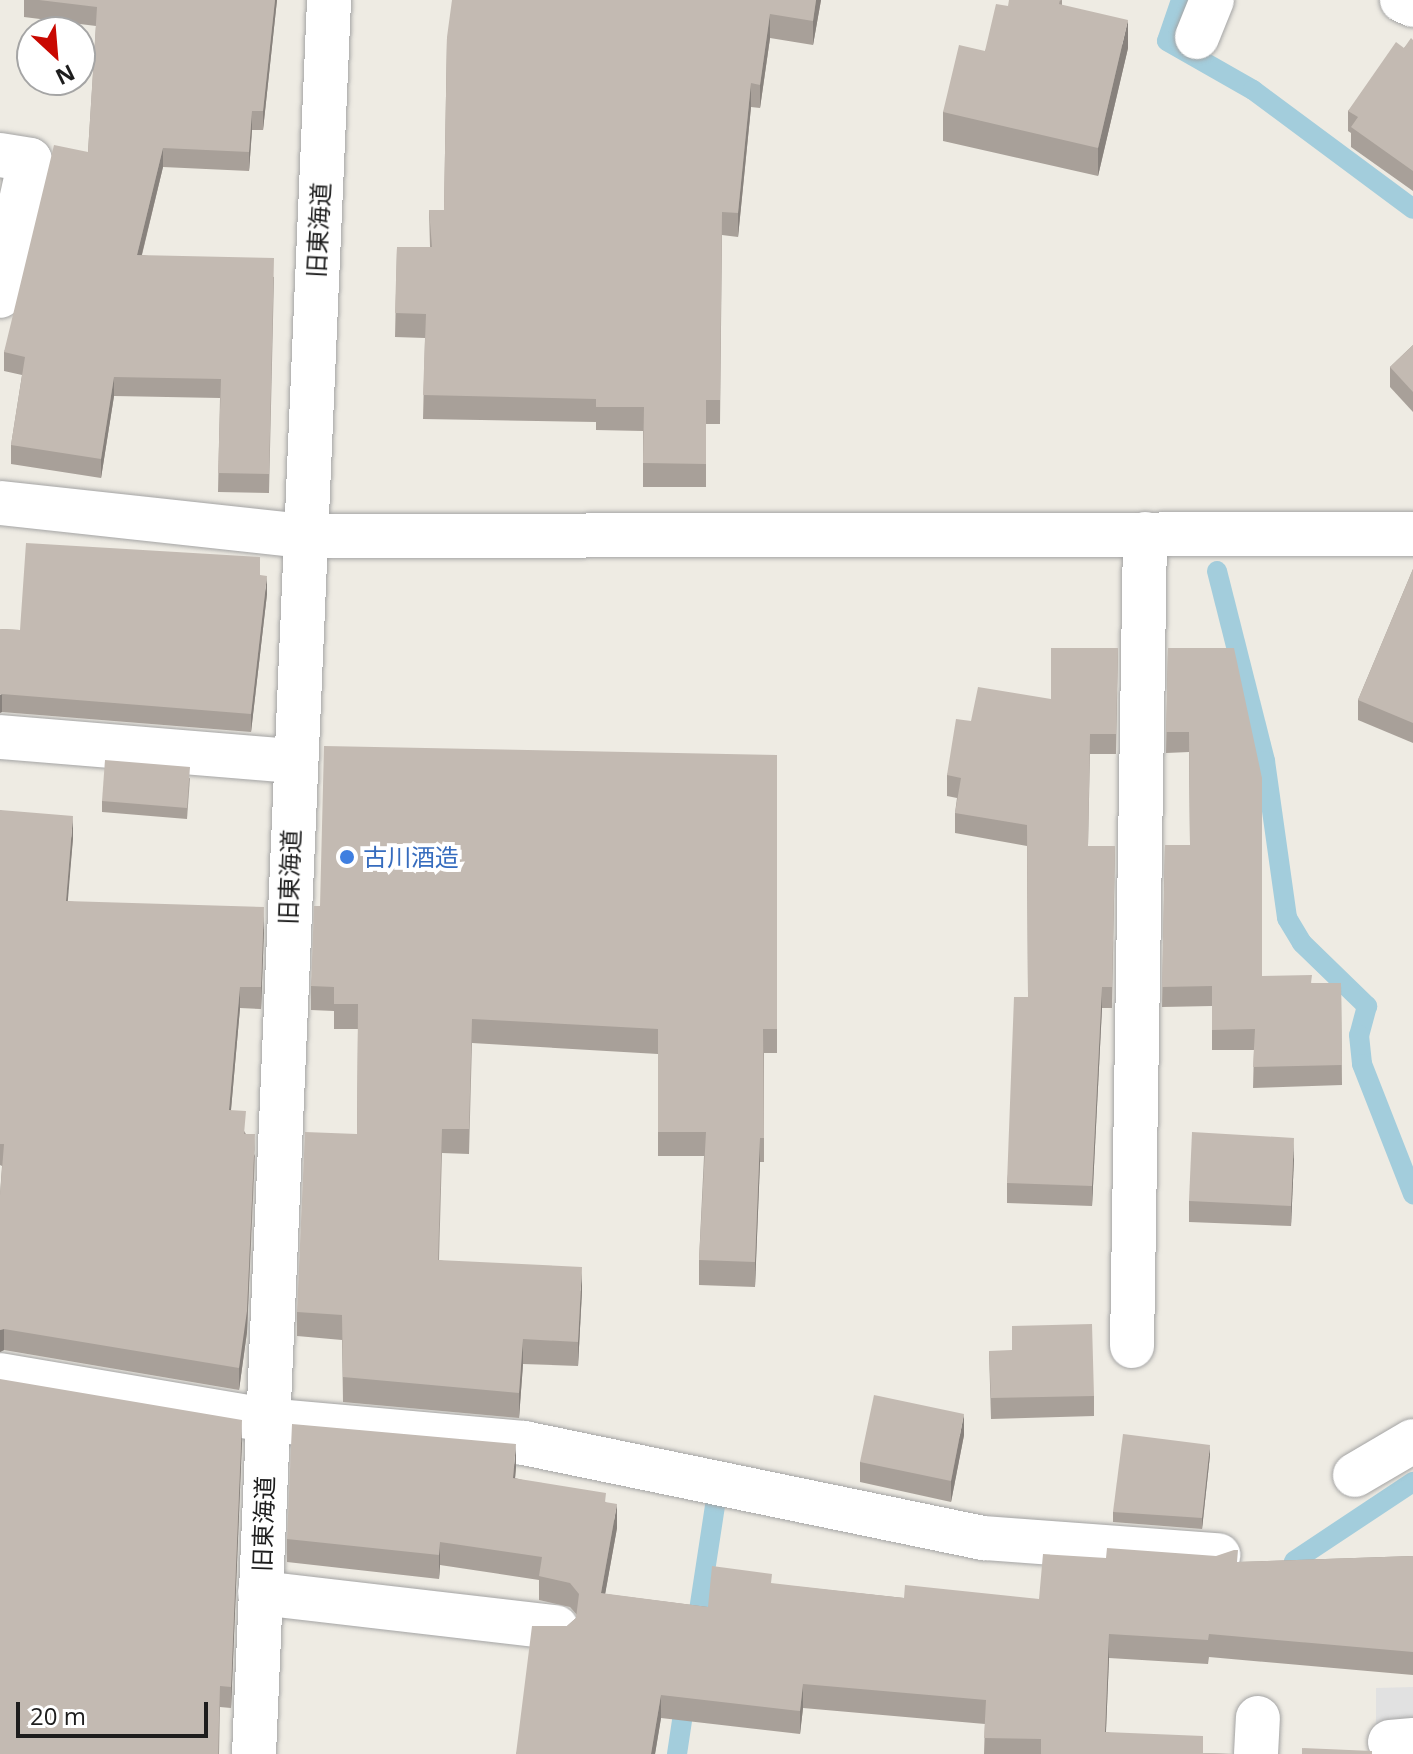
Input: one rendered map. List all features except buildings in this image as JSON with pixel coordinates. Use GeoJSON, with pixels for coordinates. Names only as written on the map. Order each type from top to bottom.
{"type":"FeatureCollection","features":[{"type":"Feature","properties":{"kind":"street","name":"旧東海道"},"geometry":{"type":"LineString","coordinates":[[254,1754],[293,761],[329,0]]}},
{"type":"Feature","properties":{"kind":"street"},"geometry":{"type":"LineString","coordinates":[[1402,0],[1413,5]]}},
{"type":"Feature","properties":{"kind":"street"},"geometry":{"type":"LineString","coordinates":[[0,155],[30,160],[0,296]]}},
{"type":"Feature","properties":{"kind":"street"},"geometry":{"type":"LineString","coordinates":[[0,503],[303,536],[1413,534]]}},
{"type":"Feature","properties":{"kind":"street"},"geometry":{"type":"LineString","coordinates":[[1132,1346],[1145,534]]}},
{"type":"Feature","properties":{"kind":"street"},"geometry":{"type":"LineString","coordinates":[[0,737],[293,761]]}},
{"type":"Feature","properties":{"kind":"street"},"geometry":{"type":"LineString","coordinates":[[0,1375],[267,1420],[524,1443],[984,1538],[1218,1555]]}},
{"type":"Feature","properties":{"kind":"street"},"geometry":{"type":"LineString","coordinates":[[1355,1475],[1413,1441]]}},
{"type":"Feature","properties":{"kind":"street"},"geometry":{"type":"LineString","coordinates":[[260,1593],[556,1627]]}},
{"type":"Feature","properties":{"kind":"shaded area"},"geometry":{"type":"Polygon","coordinates":[[[1413,1687],[1413,1754],[1376,1754],[1376,1688],[1413,1687]]]}},
{"type":"Feature","properties":{"kind":"waterway"},"geometry":{"type":"LineString","coordinates":[[1181,0],[1167,41],[1253,90],[1413,209]]}},
{"type":"Feature","properties":{"kind":"waterway"},"geometry":{"type":"LineString","coordinates":[[1217,571],[1265,761],[1287,918],[1302,943],[1367,1006],[1359,1035],[1362,1064],[1413,1194]]}},
{"type":"Feature","properties":{"kind":"waterway"},"geometry":{"type":"LineString","coordinates":[[1294,1561],[1413,1482]]}},
{"type":"Feature","properties":{"kind":"waterway"},"geometry":{"type":"LineString","coordinates":[[696,1630],[717,1492]]}},
{"type":"Feature","properties":{"kind":"waterway"},"geometry":{"type":"LineString","coordinates":[[677,1754],[686,1694]]}},
{"type":"Feature","properties":{"kind":"place","name":"古川酒造"},"geometry":{"type":"Point","coordinates":[347,857]}}]}
